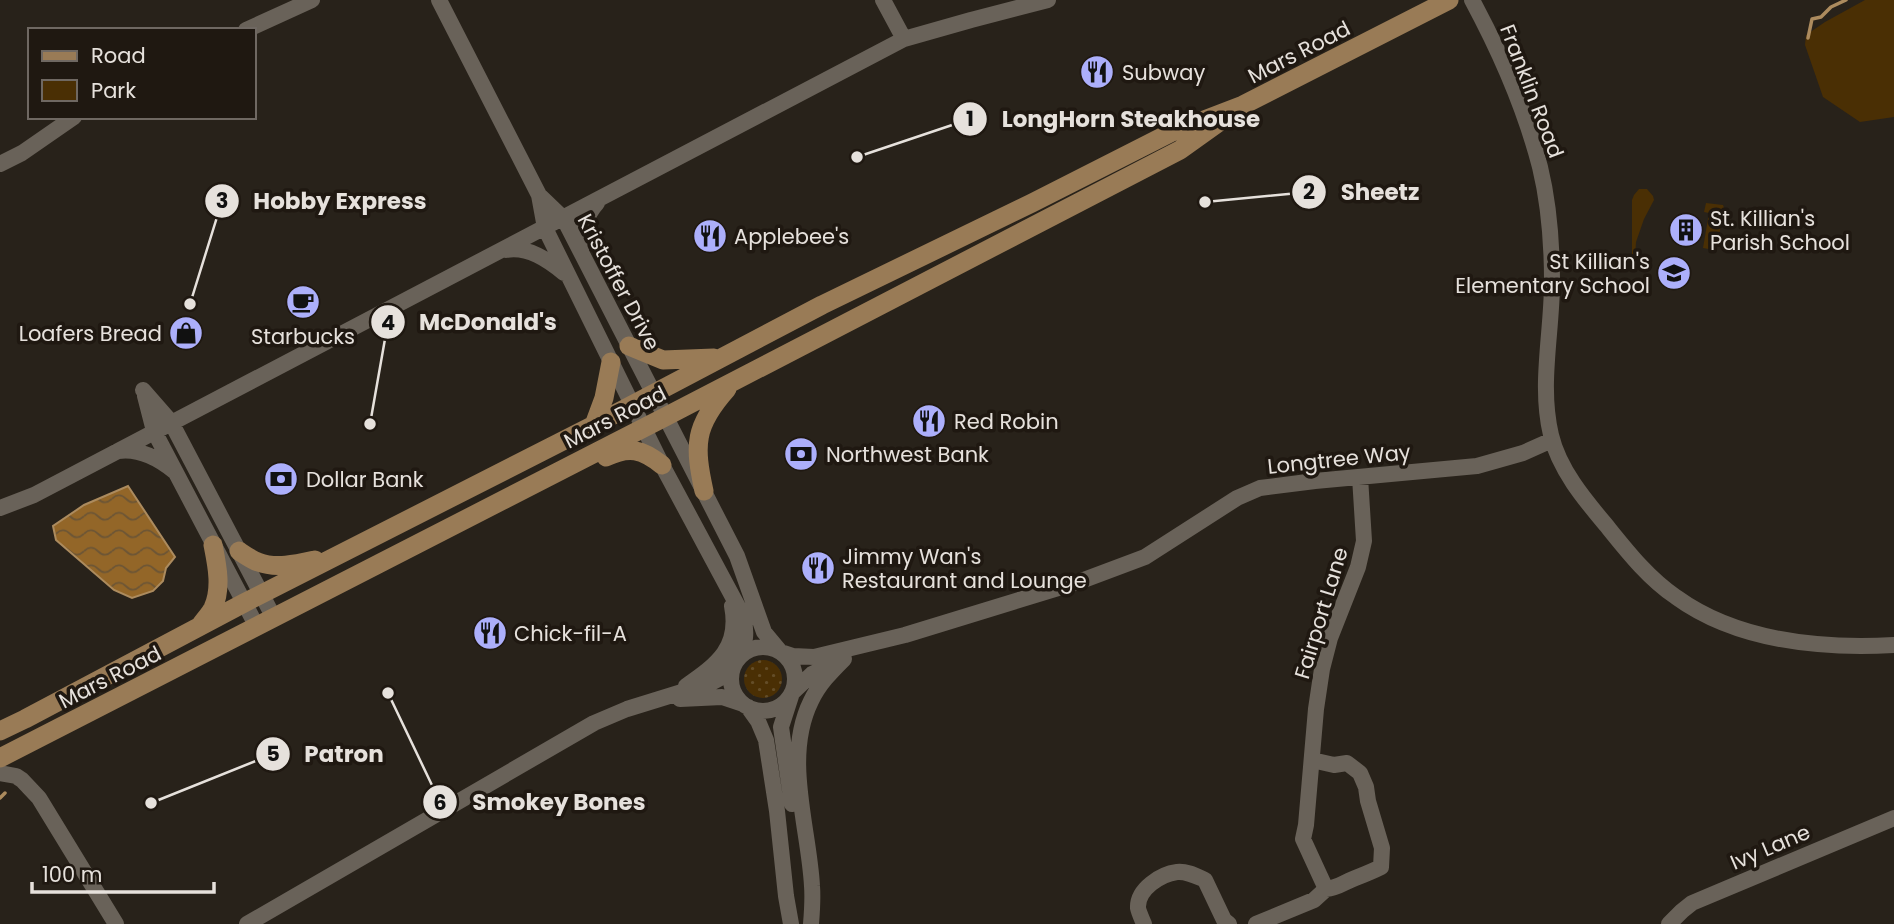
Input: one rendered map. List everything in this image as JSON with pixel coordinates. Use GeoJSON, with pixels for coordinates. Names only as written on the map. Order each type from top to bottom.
{"type":"FeatureCollection","features":[{"type":"Feature","properties":{"kind":"main road","name":"Mars Road"},"geometry":{"type":"LineString","coordinates":[[0,731],[333,557],[594,425],[822,304],[1170,133],[1243,105],[1449,0]]}},
{"type":"Feature","properties":{"kind":"main road","name":"Mars Road"},"geometry":{"type":"LineString","coordinates":[[0,758],[1180,150],[1243,105]]}},
{"type":"Feature","properties":{"kind":"main road"},"geometry":{"type":"LineString","coordinates":[[629,346],[663,360],[722,357]]}},
{"type":"Feature","properties":{"kind":"main road"},"geometry":{"type":"LineString","coordinates":[[594,425],[604,398],[611,362]]}},
{"type":"Feature","properties":{"kind":"main road"},"geometry":{"type":"LineString","coordinates":[[704,491],[697,453],[701,430],[711,409],[733,382]]}},
{"type":"Feature","properties":{"kind":"main road"},"geometry":{"type":"LineString","coordinates":[[461,521],[543,489],[616,452],[644,452],[662,465]]}},
{"type":"Feature","properties":{"kind":"main road"},"geometry":{"type":"LineString","coordinates":[[198,629],[213,608],[217,593],[218,570],[213,545]]}},
{"type":"Feature","properties":{"kind":"main road"},"geometry":{"type":"LineString","coordinates":[[239,551],[258,562],[270,565],[333,557]]}},
{"type":"Feature","properties":{"kind":"street"},"geometry":{"type":"LineString","coordinates":[[250,28],[312,0]]}},
{"type":"Feature","properties":{"kind":"street","name":"Kristoffer Drive"},"geometry":{"type":"LineString","coordinates":[[439,0],[539,195],[545,228],[569,277],[662,465],[740,610],[745,623],[746,638],[736,662]]}},
{"type":"Feature","properties":{"kind":"street"},"geometry":{"type":"LineString","coordinates":[[883,0],[904,39]]}},
{"type":"Feature","properties":{"kind":"street"},"geometry":{"type":"LineString","coordinates":[[0,508],[34,495],[904,39],[1048,0]]}},
{"type":"Feature","properties":{"kind":"street","name":"Franklin Road"},"geometry":{"type":"LineString","coordinates":[[1472,0],[1513,89],[1531,137],[1544,189],[1548,211],[1552,283],[1546,365],[1546,411],[1552,440],[1565,470],[1639,565],[1675,597],[1708,617],[1746,632],[1783,640],[1865,647],[1894,645]]}},
{"type":"Feature","properties":{"kind":"street"},"geometry":{"type":"LineString","coordinates":[[0,164],[22,153],[71,119]]}},
{"type":"Feature","properties":{"kind":"street","name":"Kristoffer Drive"},"geometry":{"type":"LineString","coordinates":[[539,195],[564,219],[737,556],[765,632],[781,652]]}},
{"type":"Feature","properties":{"kind":"street"},"geometry":{"type":"LineString","coordinates":[[581,252],[585,221],[600,200]]}},
{"type":"Feature","properties":{"kind":"street"},"geometry":{"type":"LineString","coordinates":[[500,251],[511,249],[533,253],[569,277]]}},
{"type":"Feature","properties":{"kind":"street"},"geometry":{"type":"LineString","coordinates":[[257,627],[253,599],[239,551],[171,422],[143,390],[154,431],[213,545],[253,599],[274,618]]}},
{"type":"Feature","properties":{"kind":"street"},"geometry":{"type":"LineString","coordinates":[[185,449],[190,425],[208,403]]}},
{"type":"Feature","properties":{"kind":"street","name":"Longtree Way"},"geometry":{"type":"LineString","coordinates":[[905,635],[1081,582],[1145,557],[1250,491],[1280,485],[1477,466],[1523,453],[1552,440]]}},
{"type":"Feature","properties":{"kind":"street"},"geometry":{"type":"LineString","coordinates":[[116,452],[126,450],[146,454],[175,473]]}},
{"type":"Feature","properties":{"kind":"street","name":"Fairport Lane"},"geometry":{"type":"LineString","coordinates":[[1326,889],[1303,839],[1322,669],[1330,638],[1358,567],[1364,541],[1360,477]]}},
{"type":"Feature","properties":{"kind":"street"},"geometry":{"type":"LineString","coordinates":[[660,700],[697,678],[727,649],[733,638],[734,624],[729,593]]}},
{"type":"Feature","properties":{"kind":"street"},"geometry":{"type":"LineString","coordinates":[[660,700],[722,697],[755,710],[770,710],[782,705],[812,674],[905,635]]}},
{"type":"Feature","properties":{"kind":"street"},"geometry":{"type":"LineString","coordinates":[[247,924],[594,723],[627,709],[712,683],[724,676],[747,650],[767,646],[793,656],[814,657],[905,635]]}},
{"type":"Feature","properties":{"kind":"street"},"geometry":{"type":"LineString","coordinates":[[781,652],[791,661],[795,673],[795,685],[781,727],[786,896],[791,924]]}},
{"type":"Feature","properties":{"kind":"street"},"geometry":{"type":"LineString","coordinates":[[810,924],[813,888],[799,766],[802,728],[810,702],[820,684],[844,659]]}},
{"type":"Feature","properties":{"kind":"street"},"geometry":{"type":"LineString","coordinates":[[736,662],[731,684],[735,695],[758,721],[766,740],[785,810],[810,924]]}},
{"type":"Feature","properties":{"kind":"street"},"geometry":{"type":"LineString","coordinates":[[1256,924],[1314,900],[1326,889],[1336,888],[1381,867],[1382,848],[1360,773],[1347,764],[1334,765],[1312,760]]}},
{"type":"Feature","properties":{"kind":"street"},"geometry":{"type":"LineString","coordinates":[[0,773],[16,776],[33,791],[116,924]]}},
{"type":"Feature","properties":{"kind":"street","name":"Ivy Lane"},"geometry":{"type":"LineString","coordinates":[[1669,924],[1699,900],[1894,818]]}},
{"type":"Feature","properties":{"kind":"street"},"geometry":{"type":"LineString","coordinates":[[1144,924],[1138,908],[1141,895],[1155,881],[1178,872],[1205,880],[1224,920],[1229,924]]}},
{"type":"Feature","properties":{"kind":"green space"},"geometry":{"type":"Polygon","coordinates":[[[1865,0],[1894,0],[1894,117],[1860,122],[1823,97],[1805,45],[1806,35],[1865,0]]]}},
{"type":"Feature","properties":{"kind":"green space"},"geometry":{"type":"Polygon","coordinates":[[[1639,189],[1647,189],[1654,200],[1636,242],[1632,271],[1632,200],[1639,189]]]}},
{"type":"Feature","properties":{"kind":"green space"},"geometry":{"type":"Polygon","coordinates":[[[1706,203],[1723,205],[1724,208],[1717,247],[1714,250],[1703,248],[1709,213],[1704,212],[1706,203]]]}},
{"type":"Feature","properties":{"kind":"green space"},"geometry":{"type":"Polygon","coordinates":[[[763,660],[776,666],[782,679],[776,692],[763,698],[750,692],[744,679],[750,666],[763,660]]]}},
{"type":"Feature","properties":{"kind":"water"},"geometry":{"type":"Polygon","coordinates":[[[128,486],[175,557],[166,568],[163,581],[153,591],[132,598],[114,590],[56,540],[53,526],[84,505],[128,486]]]}},
{"type":"Feature","properties":{"kind":"waterway"},"geometry":{"type":"LineString","coordinates":[[1808,38],[1812,19],[1821,17],[1831,7],[1846,0]]}},
{"type":"Feature","properties":{"kind":"waterway"},"geometry":{"type":"LineString","coordinates":[[0,798],[5,793]]}},
{"type":"Feature","properties":{"kind":"place","name":"Subway"},"geometry":{"type":"Point","coordinates":[1097,72]}},
{"type":"Feature","properties":{"kind":"place","name":"LongHorn Steakhouse"},"geometry":{"type":"Point","coordinates":[857,157]}},
{"type":"Feature","properties":{"kind":"place","name":"Sheetz"},"geometry":{"type":"Point","coordinates":[1205,202]}},
{"type":"Feature","properties":{"kind":"place","name":"St. Killian's Parish School"},"geometry":{"type":"Point","coordinates":[1686,230]}},
{"type":"Feature","properties":{"kind":"place","name":"Applebee's"},"geometry":{"type":"Point","coordinates":[710,236]}},
{"type":"Feature","properties":{"kind":"place","name":"St Killian's Elementary School"},"geometry":{"type":"Point","coordinates":[1674,273]}},
{"type":"Feature","properties":{"kind":"place","name":"Starbucks"},"geometry":{"type":"Point","coordinates":[303,302]}},
{"type":"Feature","properties":{"kind":"place","name":"Hobby Express"},"geometry":{"type":"Point","coordinates":[190,304]}},
{"type":"Feature","properties":{"kind":"place","name":"Loafers Bread"},"geometry":{"type":"Point","coordinates":[186,333]}},
{"type":"Feature","properties":{"kind":"place","name":"Red Robin"},"geometry":{"type":"Point","coordinates":[929,421]}},
{"type":"Feature","properties":{"kind":"place","name":"McDonald's"},"geometry":{"type":"Point","coordinates":[370,424]}},
{"type":"Feature","properties":{"kind":"place","name":"Northwest Bank"},"geometry":{"type":"Point","coordinates":[801,454]}},
{"type":"Feature","properties":{"kind":"place","name":"Dollar Bank"},"geometry":{"type":"Point","coordinates":[281,479]}},
{"type":"Feature","properties":{"kind":"place","name":"Jimmy Wan's Restaurant and Lounge"},"geometry":{"type":"Point","coordinates":[818,568]}},
{"type":"Feature","properties":{"kind":"place","name":"Chick-fil-A"},"geometry":{"type":"Point","coordinates":[490,633]}},
{"type":"Feature","properties":{"kind":"place","name":"Smokey Bones"},"geometry":{"type":"Point","coordinates":[388,693]}},
{"type":"Feature","properties":{"kind":"place","name":"Patron"},"geometry":{"type":"Point","coordinates":[151,803]}}]}
